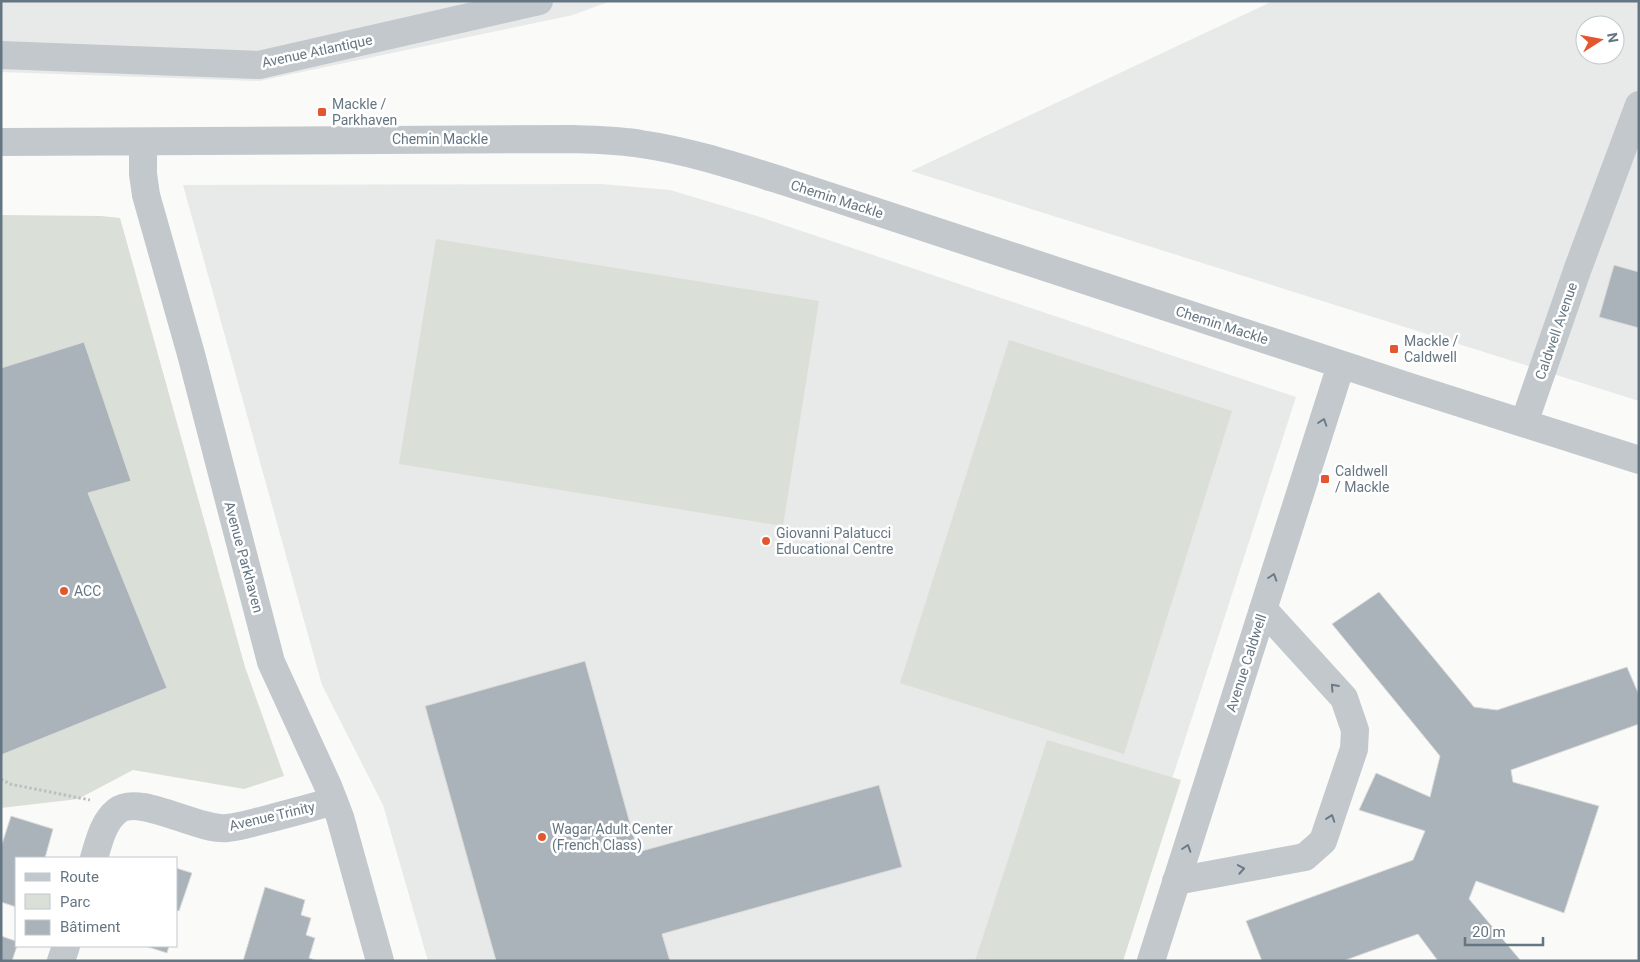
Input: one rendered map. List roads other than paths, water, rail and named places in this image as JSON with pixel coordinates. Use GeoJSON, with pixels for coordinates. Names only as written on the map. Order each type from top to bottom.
{"type":"FeatureCollection","features":[{"type":"Feature","properties":{"kind":"street","name":"Avenue Atlantique"},"geometry":{"type":"LineString","coordinates":[[1,55],[260,65],[539,1]]}},
{"type":"Feature","properties":{"kind":"street","name":"Caldwell Avenue"},"geometry":{"type":"LineString","coordinates":[[1524,423],[1589,239],[1639,106]]}},
{"type":"Feature","properties":{"kind":"street","name":"Chemin Mackle"},"geometry":{"type":"LineString","coordinates":[[1,142],[562,139],[618,141],[661,147],[702,156],[776,179],[1341,365],[1639,460]]}},
{"type":"Feature","properties":{"kind":"street","name":"Avenue Parkhaven"},"geometry":{"type":"LineString","coordinates":[[143,142],[143,174],[146,195],[193,360],[272,662],[340,817],[380,961]]}},
{"type":"Feature","properties":{"kind":"street","name":"Avenue Caldwell"},"geometry":{"type":"LineString","coordinates":[[1151,961],[1341,365]]}},
{"type":"Feature","properties":{"kind":"street"},"geometry":{"type":"LineString","coordinates":[[1176,881],[1305,857],[1323,841],[1354,750],[1355,730],[1344,698],[1263,609]]}},
{"type":"Feature","properties":{"kind":"street","name":"Avenue Trinity"},"geometry":{"type":"LineString","coordinates":[[94,857],[104,830],[104,807],[124,808],[141,806],[205,826],[228,828],[334,801]]}},
{"type":"Feature","properties":{"kind":"street"},"geometry":{"type":"LineString","coordinates":[[61,961],[66,947]]}},
{"type":"Feature","properties":{"kind":"place","name":"Mackle / Parkhaven"},"geometry":{"type":"Point","coordinates":[322,112]}},
{"type":"Feature","properties":{"kind":"place","name":"Mackle / Caldwell"},"geometry":{"type":"Point","coordinates":[1394,349]}},
{"type":"Feature","properties":{"kind":"place","name":"Caldwell / Mackle"},"geometry":{"type":"Point","coordinates":[1325,479]}},
{"type":"Feature","properties":{"kind":"place","name":"Giovanni Palatucci Educational Centre"},"geometry":{"type":"Point","coordinates":[766,541]}},
{"type":"Feature","properties":{"kind":"place","name":"ACC"},"geometry":{"type":"Point","coordinates":[64,591]}},
{"type":"Feature","properties":{"kind":"place","name":"Wagar Adult Center (French Class)"},"geometry":{"type":"Point","coordinates":[542,837]}}]}
